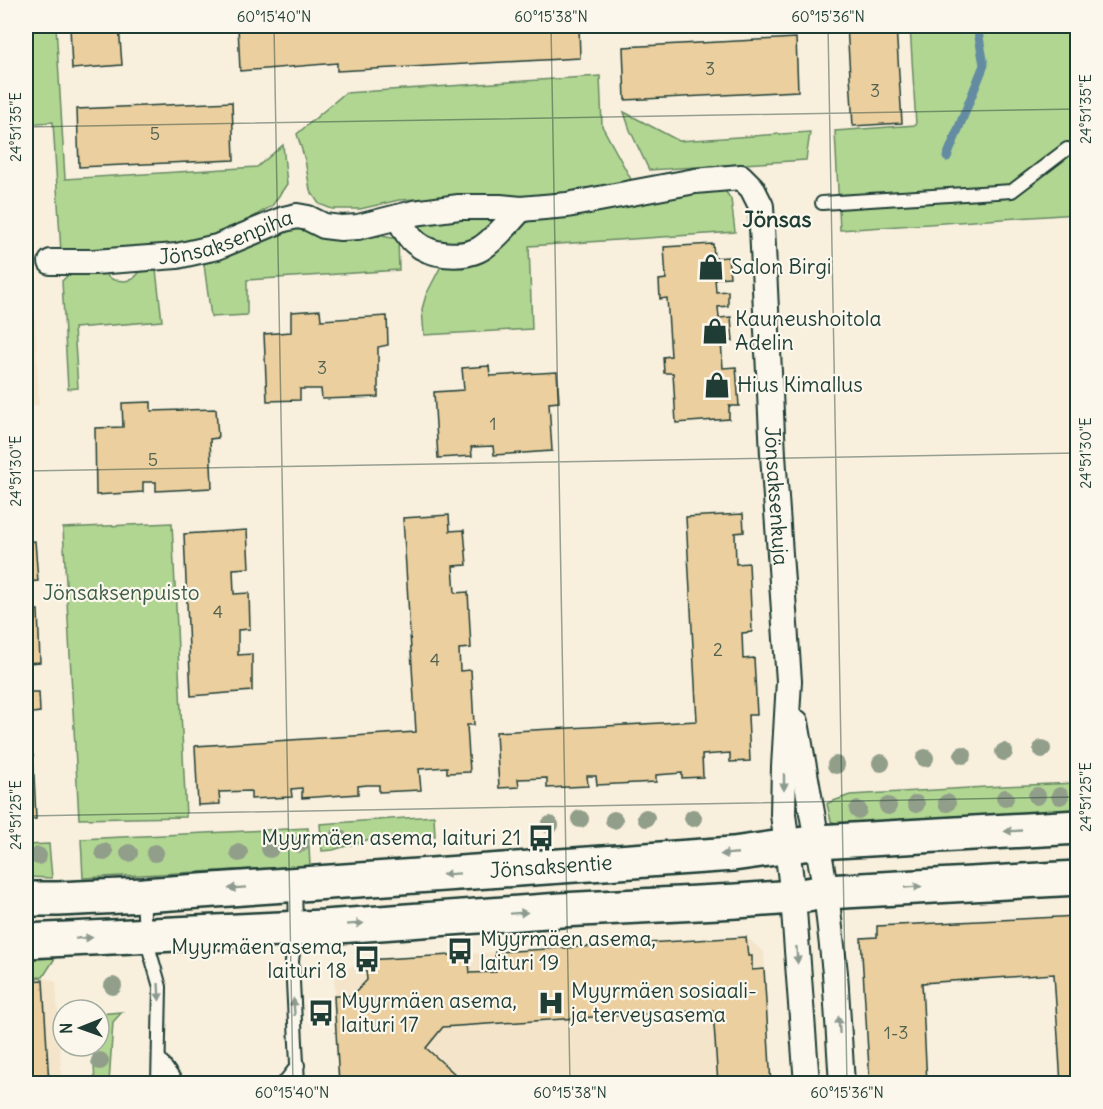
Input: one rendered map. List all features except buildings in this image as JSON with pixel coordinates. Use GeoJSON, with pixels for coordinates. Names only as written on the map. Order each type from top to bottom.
{"type":"FeatureCollection","features":[{"type":"Feature","properties":{"kind":"main road","name":"Jönsaksentie"},"geometry":{"type":"LineString","coordinates":[[26,899],[143,895],[733,854],[802,844],[1077,827]]}},
{"type":"Feature","properties":{"kind":"main road","name":"Jönsaksentie"},"geometry":{"type":"LineString","coordinates":[[26,941],[296,928],[793,897],[826,892],[1077,878]]}},
{"type":"Feature","properties":{"kind":"street","name":"Jönsaksenpiha"},"geometry":{"type":"LineString","coordinates":[[51,262],[94,262],[177,255],[217,247],[284,219],[297,216],[308,218],[324,226],[340,228],[414,213],[459,207],[521,209],[567,205],[695,181],[741,177],[752,188],[761,206],[762,240]]}},
{"type":"Feature","properties":{"kind":"street"},"geometry":{"type":"LineString","coordinates":[[398,217],[417,245],[440,254],[463,255],[480,250],[503,230],[521,209]]}},
{"type":"Feature","properties":{"kind":"street","name":"Jönsaksenkuja"},"geometry":{"type":"LineString","coordinates":[[762,240],[773,455],[802,844],[793,897],[807,1083]]}},
{"type":"Feature","properties":{"kind":"street","name":"Jönsaksenkuja"},"geometry":{"type":"LineString","coordinates":[[802,844],[826,892],[835,973],[842,1083]]}},
{"type":"Feature","properties":{"kind":"lane"},"geometry":{"type":"LineString","coordinates":[[822,203],[1012,191],[1067,149]]}},
{"type":"Feature","properties":{"kind":"lane"},"geometry":{"type":"LineString","coordinates":[[295,884],[296,928],[291,961],[298,1083]]}},
{"type":"Feature","properties":{"kind":"lane"},"geometry":{"type":"LineString","coordinates":[[143,895],[146,935],[160,987],[158,1083]]}},
{"type":"Feature","properties":{"kind":"lane"},"geometry":{"type":"LineString","coordinates":[[159,1058],[178,1083]]}},
{"type":"Feature","properties":{"kind":"lane"},"geometry":{"type":"LineString","coordinates":[[283,1083],[298,1065]]}},
{"type":"Feature","properties":{"kind":"shaded area"},"geometry":{"type":"Polygon","coordinates":[[[26,124],[39,405],[26,406],[26,124]]]}},
{"type":"Feature","properties":{"kind":"shaded area","name":"Myyrmäen sosiaali- ja terveysasema"},"geometry":{"type":"Polygon","coordinates":[[[746,937],[764,952],[771,1083],[339,1083],[334,975],[365,960],[746,937]]]}},
{"type":"Feature","properties":{"kind":"shaded area"},"geometry":{"type":"Polygon","coordinates":[[[43,977],[56,982],[57,998],[51,998],[51,1058],[61,1058],[62,1083],[26,1084],[26,978],[43,977]]]}},
{"type":"Feature","properties":{"kind":"green space"},"geometry":{"type":"Polygon","coordinates":[[[26,26],[56,26],[65,179],[257,167],[283,145],[287,184],[272,206],[239,225],[198,242],[119,250],[61,252],[53,122],[26,124],[26,26]]]}},
{"type":"Feature","properties":{"kind":"green space"},"geometry":{"type":"Polygon","coordinates":[[[910,26],[1077,26],[1078,118],[1075,121],[1077,214],[840,230],[835,131],[916,125],[910,26]]]}},
{"type":"Feature","properties":{"kind":"green space"},"geometry":{"type":"Polygon","coordinates":[[[600,76],[602,126],[633,183],[561,198],[447,197],[399,200],[360,209],[332,209],[319,204],[310,190],[305,160],[297,134],[345,93],[600,76]]]}},
{"type":"Feature","properties":{"kind":"green space"},"geometry":{"type":"Polygon","coordinates":[[[624,112],[679,141],[810,132],[806,160],[649,170],[624,112]]]}},
{"type":"Feature","properties":{"kind":"green space"},"geometry":{"type":"Polygon","coordinates":[[[723,188],[731,199],[735,232],[529,246],[532,329],[424,335],[422,309],[426,295],[442,264],[522,217],[723,188]]]}},
{"type":"Feature","properties":{"kind":"green space"},"geometry":{"type":"Polygon","coordinates":[[[512,212],[478,244],[442,247],[408,222],[512,212]]]}},
{"type":"Feature","properties":{"kind":"green space"},"geometry":{"type":"Polygon","coordinates":[[[295,226],[359,238],[381,236],[398,239],[399,270],[247,280],[247,315],[211,317],[203,257],[295,226]]]}},
{"type":"Feature","properties":{"kind":"green space"},"geometry":{"type":"Polygon","coordinates":[[[26,228],[33,228],[34,267],[26,270],[26,228]]]}},
{"type":"Feature","properties":{"kind":"green space"},"geometry":{"type":"Polygon","coordinates":[[[106,269],[108,277],[125,281],[133,279],[140,272],[156,270],[162,321],[74,328],[78,388],[68,389],[62,281],[71,272],[106,269]]]}},
{"type":"Feature","properties":{"kind":"green space","name":"Jönsaksenpuisto"},"geometry":{"type":"Polygon","coordinates":[[[172,523],[186,817],[79,819],[63,528],[172,523]]]}},
{"type":"Feature","properties":{"kind":"green space"},"geometry":{"type":"Polygon","coordinates":[[[1077,783],[1077,813],[835,823],[831,821],[827,804],[850,795],[1077,783]]]}},
{"type":"Feature","properties":{"kind":"green space"},"geometry":{"type":"Polygon","coordinates":[[[434,816],[435,836],[370,839],[322,851],[320,824],[434,816]]]}},
{"type":"Feature","properties":{"kind":"green space"},"geometry":{"type":"Polygon","coordinates":[[[308,828],[310,866],[83,878],[81,839],[308,828]]]}},
{"type":"Feature","properties":{"kind":"green space"},"geometry":{"type":"Polygon","coordinates":[[[49,844],[52,878],[26,877],[26,845],[49,844]]]}},
{"type":"Feature","properties":{"kind":"green space"},"geometry":{"type":"Polygon","coordinates":[[[55,958],[43,977],[26,978],[26,959],[55,958]]]}},
{"type":"Feature","properties":{"kind":"green space"},"geometry":{"type":"Polygon","coordinates":[[[122,1012],[113,1022],[111,1052],[111,1013],[122,1012]]]}},
{"type":"Feature","properties":{"kind":"green space"},"geometry":{"type":"Polygon","coordinates":[[[94,1058],[111,1058],[109,1083],[95,1083],[94,1058]]]}},
{"type":"Feature","properties":{"kind":"waterway"},"geometry":{"type":"LineString","coordinates":[[947,157],[984,65],[977,26]]}},
{"type":"Feature","properties":{"kind":"place","name":"Salon Birgi"},"geometry":{"type":"Point","coordinates":[711,267]}},
{"type":"Feature","properties":{"kind":"place","name":"Kauneushoitola Adelin"},"geometry":{"type":"Point","coordinates":[715,331]}},
{"type":"Feature","properties":{"kind":"place","name":"Hius Kimallus"},"geometry":{"type":"Point","coordinates":[717,385]}},
{"type":"Feature","properties":{"kind":"place","name":"Myyrmäen asema, laituri 21"},"geometry":{"type":"Point","coordinates":[541,838]}},
{"type":"Feature","properties":{"kind":"place","name":"Myyrmäen asema, laituri 19"},"geometry":{"type":"Point","coordinates":[460,951]}},
{"type":"Feature","properties":{"kind":"place","name":"Myyrmäen asema, laituri 18"},"geometry":{"type":"Point","coordinates":[367,959]}},
{"type":"Feature","properties":{"kind":"place","name":"Myyrmäen sosiaali- ja terveysasema"},"geometry":{"type":"Point","coordinates":[551,1003]}},
{"type":"Feature","properties":{"kind":"place","name":"Myyrmäen asema, laituri 17"},"geometry":{"type":"Point","coordinates":[321,1013]}},
{"type":"Feature","properties":{"kind":"district","name":"Jönsas"},"geometry":{"type":"Point","coordinates":[777,219]}}]}
